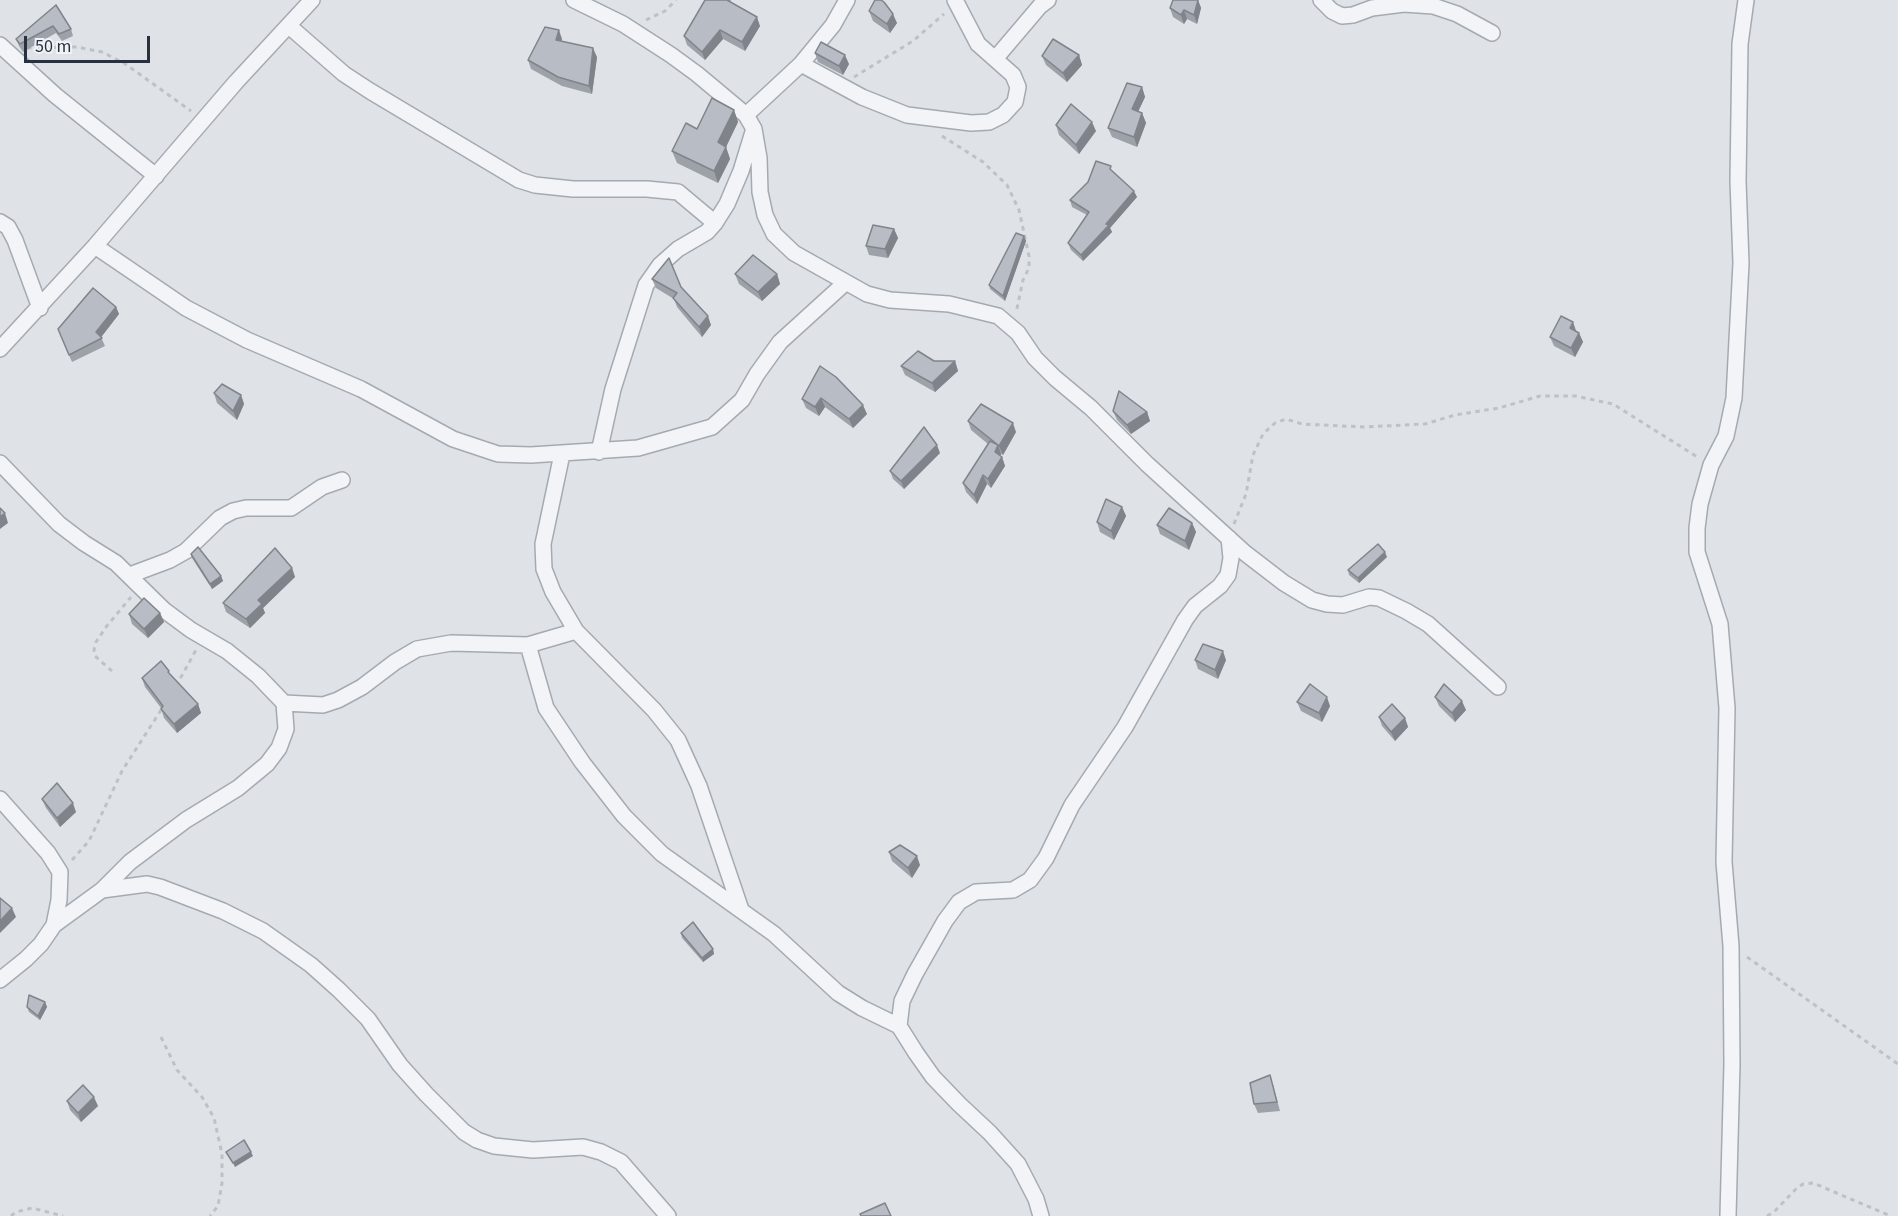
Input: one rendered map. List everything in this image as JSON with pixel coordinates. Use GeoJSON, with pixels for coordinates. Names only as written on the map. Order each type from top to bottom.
{"type":"FeatureCollection","features":[{"type":"Feature","properties":{"kind":"street"},"geometry":{"type":"LineString","coordinates":[[0,349],[40,308],[312,0]]}},
{"type":"Feature","properties":{"kind":"street"},"geometry":{"type":"LineString","coordinates":[[574,0],[623,24],[697,74],[746,115],[754,129],[759,158],[760,192],[765,215],[774,234],[794,253],[867,294],[890,300],[949,304],[998,316],[1018,333],[1035,358],[1091,408],[1147,464],[1229,538],[1284,583],[1312,600],[1327,604],[1343,605],[1369,597],[1379,598],[1406,611],[1428,624],[1497,687]]}},
{"type":"Feature","properties":{"kind":"street"},"geometry":{"type":"LineString","coordinates":[[746,115],[801,64],[834,25],[847,0]]}},
{"type":"Feature","properties":{"kind":"street"},"geometry":{"type":"LineString","coordinates":[[995,59],[1040,6],[1048,0]]}},
{"type":"Feature","properties":{"kind":"street"},"geometry":{"type":"LineString","coordinates":[[1321,0],[1332,11],[1342,16],[1353,15],[1372,8],[1404,4],[1433,6],[1457,14],[1492,33]]}},
{"type":"Feature","properties":{"kind":"street"},"geometry":{"type":"LineString","coordinates":[[1728,1216],[1731,946],[1724,862],[1727,708],[1720,624],[1697,552],[1697,528],[1700,504],[1711,465],[1725,436],[1734,398],[1741,263],[1738,181],[1740,44],[1746,0]]}},
{"type":"Feature","properties":{"kind":"street"},"geometry":{"type":"LineString","coordinates":[[801,64],[841,87],[907,115],[971,123],[989,122],[1003,115],[1015,102],[1018,87],[1013,75],[978,44],[956,1]]}},
{"type":"Feature","properties":{"kind":"street"},"geometry":{"type":"LineString","coordinates":[[289,26],[344,74],[370,92],[519,180],[535,185],[573,189],[647,189],[678,192],[715,223]]}},
{"type":"Feature","properties":{"kind":"street"},"geometry":{"type":"LineString","coordinates":[[2,47],[55,95],[156,176]]}},
{"type":"Feature","properties":{"kind":"street"},"geometry":{"type":"LineString","coordinates":[[599,452],[613,390],[646,285],[660,265],[678,249],[707,232],[715,223],[727,204],[741,171],[754,129]]}},
{"type":"Feature","properties":{"kind":"street"},"geometry":{"type":"LineString","coordinates":[[0,222],[8,227],[15,240],[40,308]]}},
{"type":"Feature","properties":{"kind":"street"},"geometry":{"type":"LineString","coordinates":[[95,246],[186,308],[247,340],[361,389],[453,439],[498,454],[562,454],[638,448],[712,427],[742,400],[780,342],[845,283]]}},
{"type":"Feature","properties":{"kind":"street"},"geometry":{"type":"LineString","coordinates":[[562,454],[543,544],[544,569],[553,592],[576,631],[654,710],[678,740],[699,786],[741,910]]}},
{"type":"Feature","properties":{"kind":"street"},"geometry":{"type":"LineString","coordinates":[[0,463],[59,524],[116,563],[164,610],[191,630],[227,651],[258,676],[284,704],[286,729],[279,748],[267,764],[238,788],[186,820],[130,862],[102,890],[54,924],[33,952],[4,970]]}},
{"type":"Feature","properties":{"kind":"street"},"geometry":{"type":"LineString","coordinates":[[133,578],[186,551],[219,518],[246,508],[291,508],[322,487],[342,480]]}},
{"type":"Feature","properties":{"kind":"street"},"geometry":{"type":"LineString","coordinates":[[899,1026],[902,1000],[945,921],[959,902],[976,892],[1013,890],[1030,880],[1046,858],[1072,805],[1125,727],[1185,620],[1195,606],[1220,586],[1228,575],[1232,558],[1229,538]]}},
{"type":"Feature","properties":{"kind":"street"},"geometry":{"type":"LineString","coordinates":[[284,704],[322,705],[338,700],[362,687],[395,662],[417,649],[451,643],[528,645],[576,631]]}},
{"type":"Feature","properties":{"kind":"street"},"geometry":{"type":"LineString","coordinates":[[528,645],[546,708],[582,762],[624,816],[662,854],[774,934],[838,993],[899,1026],[933,1077],[990,1132],[1018,1164],[1036,1199],[1041,1216]]}},
{"type":"Feature","properties":{"kind":"street"},"geometry":{"type":"LineString","coordinates":[[0,799],[48,853],[60,872],[59,900],[54,924]]}},
{"type":"Feature","properties":{"kind":"street"},"geometry":{"type":"LineString","coordinates":[[102,890],[147,884],[160,887],[223,911],[263,931],[311,965],[339,990],[368,1020],[400,1065],[426,1095],[464,1132],[494,1146],[533,1150],[583,1147],[601,1152],[621,1162],[668,1216]]}},
{"type":"Feature","properties":{"kind":"path"},"geometry":{"type":"LineString","coordinates":[[623,24],[647,20],[665,11],[676,0]]}},
{"type":"Feature","properties":{"kind":"path"},"geometry":{"type":"LineString","coordinates":[[841,87],[879,60],[913,41],[933,25],[956,1]]}},
{"type":"Feature","properties":{"kind":"path"},"geometry":{"type":"LineString","coordinates":[[2,47],[77,47],[102,52],[124,63],[205,120]]}},
{"type":"Feature","properties":{"kind":"path"},"geometry":{"type":"LineString","coordinates":[[937,133],[983,162],[1007,185],[1019,210],[1029,256],[1029,268],[1023,280],[1016,313],[1018,333]]}},
{"type":"Feature","properties":{"kind":"path"},"geometry":{"type":"LineString","coordinates":[[1229,538],[1246,494],[1253,455],[1263,434],[1275,423],[1286,419],[1302,424],[1364,427],[1425,424],[1455,414],[1499,408],[1540,396],[1575,396],[1613,404],[1711,465]]}},
{"type":"Feature","properties":{"kind":"path"},"geometry":{"type":"LineString","coordinates":[[112,671],[95,656],[94,650],[96,642],[106,627],[130,600],[133,578]]}},
{"type":"Feature","properties":{"kind":"path"},"geometry":{"type":"LineString","coordinates":[[172,692],[203,637]]}},
{"type":"Feature","properties":{"kind":"path"},"geometry":{"type":"LineString","coordinates":[[60,872],[89,841],[122,771],[166,702]]}},
{"type":"Feature","properties":{"kind":"path"},"geometry":{"type":"LineString","coordinates":[[1731,946],[1898,1064]]}},
{"type":"Feature","properties":{"kind":"path"},"geometry":{"type":"LineString","coordinates":[[161,1037],[177,1070],[202,1097],[214,1118],[222,1154],[222,1183],[218,1206],[210,1216]]}},
{"type":"Feature","properties":{"kind":"path"},"geometry":{"type":"LineString","coordinates":[[1767,1216],[1774,1212],[1796,1189],[1803,1184],[1813,1183],[1891,1216]]}},
{"type":"Feature","properties":{"kind":"path"},"geometry":{"type":"LineString","coordinates":[[11,1216],[16,1212],[32,1208],[63,1216]]}},
{"type":"Feature","properties":{"kind":"building"},"geometry":{"type":"Polygon","coordinates":[[[705,0],[727,0],[757,17],[742,42],[720,30],[702,52],[684,36],[705,0]]]}},
{"type":"Feature","properties":{"kind":"building"},"geometry":{"type":"Polygon","coordinates":[[[875,0],[884,2],[893,14],[887,24],[869,11],[875,0]]]}},
{"type":"Feature","properties":{"kind":"building"},"geometry":{"type":"Polygon","coordinates":[[[1173,0],[1198,0],[1194,15],[1184,10],[1181,15],[1170,8],[1173,0]]]}},
{"type":"Feature","properties":{"kind":"building"},"geometry":{"type":"Polygon","coordinates":[[[56,5],[71,29],[59,34],[53,26],[20,44],[16,39],[56,5]]]}},
{"type":"Feature","properties":{"kind":"building"},"geometry":{"type":"Polygon","coordinates":[[[545,27],[559,30],[556,40],[593,48],[589,86],[558,77],[528,60],[545,27]]]}},
{"type":"Feature","properties":{"kind":"building"},"geometry":{"type":"Polygon","coordinates":[[[1053,39],[1079,55],[1063,73],[1042,56],[1053,39]]]}},
{"type":"Feature","properties":{"kind":"building"},"geometry":{"type":"Polygon","coordinates":[[[821,42],[845,55],[839,66],[815,53],[821,42]]]}},
{"type":"Feature","properties":{"kind":"building"},"geometry":{"type":"Polygon","coordinates":[[[1127,83],[1142,87],[1132,109],[1142,113],[1134,137],[1108,128],[1127,83]]]}},
{"type":"Feature","properties":{"kind":"building"},"geometry":{"type":"Polygon","coordinates":[[[712,98],[734,110],[718,142],[726,147],[714,171],[672,151],[686,123],[697,129],[712,98]]]}},
{"type":"Feature","properties":{"kind":"building"},"geometry":{"type":"Polygon","coordinates":[[[1071,104],[1092,122],[1076,145],[1056,125],[1071,104]]]}},
{"type":"Feature","properties":{"kind":"building"},"geometry":{"type":"Polygon","coordinates":[[[1096,161],[1111,166],[1110,169],[1134,191],[1106,224],[1109,225],[1081,255],[1068,243],[1089,212],[1070,200],[1088,182],[1096,161]]]}},
{"type":"Feature","properties":{"kind":"building"},"geometry":{"type":"Polygon","coordinates":[[[873,225],[894,229],[885,249],[866,246],[873,225]]]}},
{"type":"Feature","properties":{"kind":"building"},"geometry":{"type":"Polygon","coordinates":[[[1016,233],[1024,236],[1003,296],[989,285],[1016,233]]]}},
{"type":"Feature","properties":{"kind":"building"},"geometry":{"type":"Polygon","coordinates":[[[753,255],[777,274],[758,292],[735,274],[753,255]]]}},
{"type":"Feature","properties":{"kind":"building"},"geometry":{"type":"Polygon","coordinates":[[[669,258],[681,287],[708,316],[699,327],[673,298],[677,293],[652,279],[669,258]]]}},
{"type":"Feature","properties":{"kind":"building"},"geometry":{"type":"Polygon","coordinates":[[[93,288],[116,307],[96,332],[102,338],[69,355],[58,329],[93,288]]]}},
{"type":"Feature","properties":{"kind":"building"},"geometry":{"type":"Polygon","coordinates":[[[1561,316],[1573,322],[1570,328],[1579,333],[1571,348],[1550,337],[1561,316]]]}},
{"type":"Feature","properties":{"kind":"building"},"geometry":{"type":"Polygon","coordinates":[[[918,351],[934,361],[955,361],[932,383],[901,366],[918,351]]]}},
{"type":"Feature","properties":{"kind":"building"},"geometry":{"type":"Polygon","coordinates":[[[820,366],[836,377],[863,405],[849,419],[821,398],[815,407],[802,399],[820,366]]]}},
{"type":"Feature","properties":{"kind":"building"},"geometry":{"type":"Polygon","coordinates":[[[222,384],[241,395],[233,411],[214,393],[222,384]]]}},
{"type":"Feature","properties":{"kind":"building"},"geometry":{"type":"Polygon","coordinates":[[[1119,391],[1147,412],[1127,425],[1113,411],[1119,391]]]}},
{"type":"Feature","properties":{"kind":"building"},"geometry":{"type":"Polygon","coordinates":[[[981,404],[1013,423],[999,446],[968,421],[981,404]]]}},
{"type":"Feature","properties":{"kind":"building"},"geometry":{"type":"Polygon","coordinates":[[[924,427],[937,445],[901,481],[890,471],[924,427]]]}},
{"type":"Feature","properties":{"kind":"building"},"geometry":{"type":"Polygon","coordinates":[[[990,441],[998,445],[995,452],[1002,457],[988,479],[983,475],[974,495],[963,483],[990,441]]]}},
{"type":"Feature","properties":{"kind":"building"},"geometry":{"type":"Polygon","coordinates":[[[1106,499],[1122,507],[1111,531],[1097,522],[1106,499]]]}},
{"type":"Feature","properties":{"kind":"building"},"geometry":{"type":"Polygon","coordinates":[[[1169,508],[1192,523],[1185,541],[1157,525],[1169,508]]]}},
{"type":"Feature","properties":{"kind":"building"},"geometry":{"type":"Polygon","coordinates":[[[1378,544],[1385,552],[1358,578],[1348,570],[1378,544]]]}},
{"type":"Feature","properties":{"kind":"building"},"geometry":{"type":"Polygon","coordinates":[[[198,547],[221,576],[210,584],[191,554],[198,547]]]}},
{"type":"Feature","properties":{"kind":"building"},"geometry":{"type":"Polygon","coordinates":[[[275,548],[292,568],[258,600],[262,604],[246,619],[223,603],[275,548]]]}},
{"type":"Feature","properties":{"kind":"building"},"geometry":{"type":"Polygon","coordinates":[[[144,598],[160,613],[144,629],[129,614],[144,598]]]}},
{"type":"Feature","properties":{"kind":"building"},"geometry":{"type":"Polygon","coordinates":[[[1203,644],[1223,651],[1215,670],[1195,660],[1203,644]]]}},
{"type":"Feature","properties":{"kind":"building"},"geometry":{"type":"Polygon","coordinates":[[[161,661],[168,672],[198,704],[174,724],[161,709],[163,706],[142,678],[161,661]]]}},
{"type":"Feature","properties":{"kind":"building"},"geometry":{"type":"Polygon","coordinates":[[[1310,684],[1327,697],[1319,713],[1297,702],[1310,684]]]}},
{"type":"Feature","properties":{"kind":"building"},"geometry":{"type":"Polygon","coordinates":[[[1444,684],[1462,701],[1452,713],[1435,697],[1444,684]]]}},
{"type":"Feature","properties":{"kind":"building"},"geometry":{"type":"Polygon","coordinates":[[[1392,704],[1405,718],[1391,732],[1379,717],[1392,704]]]}},
{"type":"Feature","properties":{"kind":"building"},"geometry":{"type":"Polygon","coordinates":[[[57,783],[73,803],[57,818],[42,799],[57,783]]]}},
{"type":"Feature","properties":{"kind":"building"},"geometry":{"type":"Polygon","coordinates":[[[900,845],[917,856],[908,868],[889,852],[900,845]]]}},
{"type":"Feature","properties":{"kind":"building"},"geometry":{"type":"Polygon","coordinates":[[[0,898],[12,908],[0,921],[0,898]]]}},
{"type":"Feature","properties":{"kind":"building"},"geometry":{"type":"Polygon","coordinates":[[[693,922],[713,949],[702,958],[681,933],[693,922]]]}},
{"type":"Feature","properties":{"kind":"building"},"geometry":{"type":"Polygon","coordinates":[[[29,995],[45,1002],[38,1016],[27,1007],[29,995]]]}},
{"type":"Feature","properties":{"kind":"building"},"geometry":{"type":"Polygon","coordinates":[[[1270,1075],[1277,1102],[1254,1104],[1250,1083],[1270,1075]]]}},
{"type":"Feature","properties":{"kind":"building"},"geometry":{"type":"Polygon","coordinates":[[[83,1085],[94,1097],[78,1113],[67,1101],[83,1085]]]}},
{"type":"Feature","properties":{"kind":"building"},"geometry":{"type":"Polygon","coordinates":[[[244,1140],[251,1152],[233,1163],[226,1152],[244,1140]]]}},
{"type":"Feature","properties":{"kind":"building"},"geometry":{"type":"Polygon","coordinates":[[[885,1203],[891,1216],[861,1216],[860,1214],[885,1203]]]}}]}
